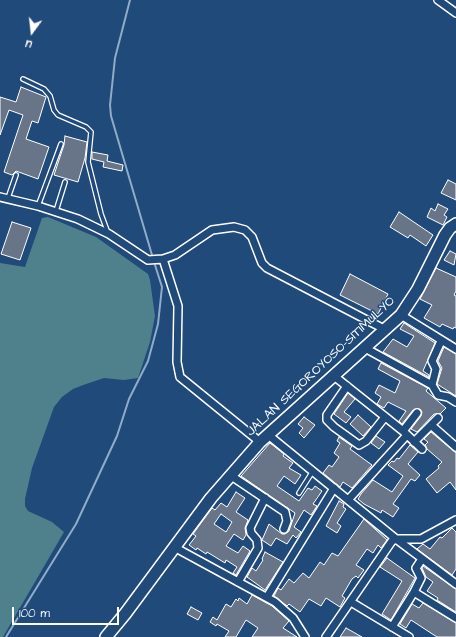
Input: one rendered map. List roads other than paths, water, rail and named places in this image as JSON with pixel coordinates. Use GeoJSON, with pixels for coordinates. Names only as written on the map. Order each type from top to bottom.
{"type":"FeatureCollection","features":[{"type":"Feature","properties":{"kind":"main road","name":"JALAN SEGOROYOSO-SITIMULYO"},"geometry":{"type":"LineString","coordinates":[[106,637],[210,498],[230,475],[264,438],[401,315],[418,289],[445,234],[456,224]]}},
{"type":"Feature","properties":{"kind":"street"},"geometry":{"type":"LineString","coordinates":[[438,0],[456,13]]}},
{"type":"Feature","properties":{"kind":"street"},"geometry":{"type":"LineString","coordinates":[[4,198],[56,211],[78,219],[109,234],[142,258],[148,260],[163,260],[175,255],[212,230],[234,227],[245,230],[252,237],[262,263],[267,268],[386,330]]}},
{"type":"Feature","properties":{"kind":"street"},"geometry":{"type":"LineString","coordinates":[[163,260],[178,306],[177,366],[180,377],[264,438],[313,471],[396,539],[456,584]]}},
{"type":"Feature","properties":{"kind":"street"},"geometry":{"type":"LineString","coordinates":[[401,315],[456,349]]}},
{"type":"Feature","properties":{"kind":"street"},"geometry":{"type":"LineString","coordinates":[[432,385],[436,368],[432,362],[442,341]]}},
{"type":"Feature","properties":{"kind":"street"},"geometry":{"type":"LineString","coordinates":[[365,348],[432,385],[438,394],[448,397],[456,402]]}},
{"type":"Feature","properties":{"kind":"street"},"geometry":{"type":"LineString","coordinates":[[334,376],[405,433],[422,449]]}},
{"type":"Feature","properties":{"kind":"street"},"geometry":{"type":"LineString","coordinates":[[347,386],[331,407],[327,415],[327,420],[334,427],[359,445],[366,441],[385,417]]}},
{"type":"Feature","properties":{"kind":"street"},"geometry":{"type":"LineString","coordinates":[[348,500],[405,433],[417,413]]}},
{"type":"Feature","properties":{"kind":"street"},"geometry":{"type":"LineString","coordinates":[[414,442],[438,418]]}},
{"type":"Feature","properties":{"kind":"street"},"geometry":{"type":"LineString","coordinates":[[431,425],[456,447]]}},
{"type":"Feature","properties":{"kind":"street"},"geometry":{"type":"LineString","coordinates":[[230,475],[285,512],[287,521],[284,528]]}},
{"type":"Feature","properties":{"kind":"street"},"geometry":{"type":"LineString","coordinates":[[267,597],[334,488]]}},
{"type":"Feature","properties":{"kind":"street"},"geometry":{"type":"LineString","coordinates":[[238,582],[258,548],[258,540],[250,528],[265,498]]}},
{"type":"Feature","properties":{"kind":"street"},"geometry":{"type":"LineString","coordinates":[[326,637],[390,544],[396,539],[421,539],[456,520]]}},
{"type":"Feature","properties":{"kind":"street"},"geometry":{"type":"LineString","coordinates":[[174,547],[267,597],[293,618],[305,637]]}},
{"type":"Feature","properties":{"kind":"street"},"geometry":{"type":"LineString","coordinates":[[392,627],[421,578],[416,568],[422,559]]}},
{"type":"Feature","properties":{"kind":"street"},"geometry":{"type":"LineString","coordinates":[[414,592],[456,618]]}},
{"type":"Feature","properties":{"kind":"street"},"geometry":{"type":"LineString","coordinates":[[350,602],[409,637]]}},
{"type":"Feature","properties":{"kind":"lane"},"geometry":{"type":"LineString","coordinates":[[23,79],[44,89],[50,96],[54,110],[58,115],[86,127],[91,132],[88,162],[97,200],[109,234]]}},
{"type":"Feature","properties":{"kind":"lane"},"geometry":{"type":"LineString","coordinates":[[38,206],[61,144]]}},
{"type":"Feature","properties":{"kind":"lane"},"geometry":{"type":"LineString","coordinates":[[4,198],[16,175]]}},
{"type":"Feature","properties":{"kind":"lane"},"geometry":{"type":"LineString","coordinates":[[56,211],[65,182]]}},
{"type":"Feature","properties":{"kind":"lane"},"geometry":{"type":"LineString","coordinates":[[299,493],[313,471]]}},
{"type":"Feature","properties":{"kind":"waterway"},"geometry":{"type":"LineString","coordinates":[[130,0],[115,58],[110,105],[111,116],[152,255]]}},
{"type":"Feature","properties":{"kind":"waterway"},"geometry":{"type":"LineString","coordinates":[[6,637],[76,524],[117,436],[129,399],[148,361],[158,324],[162,287],[155,265]]}}]}
